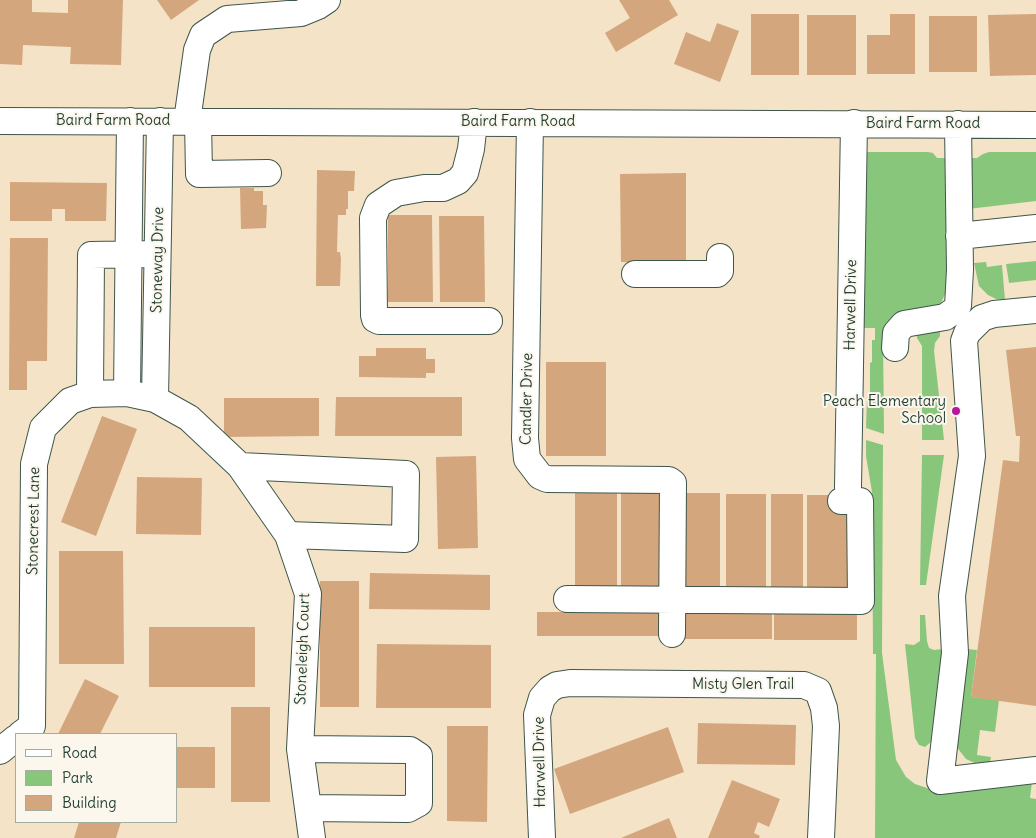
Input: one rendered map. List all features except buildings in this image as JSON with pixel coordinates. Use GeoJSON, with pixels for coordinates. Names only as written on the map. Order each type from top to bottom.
{"type":"FeatureCollection","features":[{"type":"Feature","properties":{"kind":"street"},"geometry":{"type":"LineString","coordinates":[[268,172],[199,174],[193,121],[198,50],[203,35],[227,19],[301,13],[327,0]]}},
{"type":"Feature","properties":{"kind":"street","name":"Baird Farm Road"},"geometry":{"type":"LineString","coordinates":[[0,121],[1036,125]]}},
{"type":"Feature","properties":{"kind":"street","name":"Stoneway Drive"},"geometry":{"type":"LineString","coordinates":[[127,393],[130,121]]}},
{"type":"Feature","properties":{"kind":"street","name":"Stoneway Drive"},"geometry":{"type":"LineString","coordinates":[[155,399],[160,121]]}},
{"type":"Feature","properties":{"kind":"street"},"geometry":{"type":"LineString","coordinates":[[474,122],[471,149],[465,173],[458,182],[443,188],[424,188],[396,193],[378,206],[373,218],[374,315],[375,319],[379,321],[489,321]]}},
{"type":"Feature","properties":{"kind":"street","name":"Candler Drive"},"geometry":{"type":"LineString","coordinates":[[530,122],[525,438],[527,458],[537,472],[547,480],[669,480],[672,482],[672,634]]}},
{"type":"Feature","properties":{"kind":"street","name":"Harwell Drive"},"geometry":{"type":"LineString","coordinates":[[672,600],[861,601],[860,501],[844,494],[854,123]]}},
{"type":"Feature","properties":{"kind":"street"},"geometry":{"type":"LineString","coordinates":[[895,348],[896,333],[904,324],[945,317],[958,306],[960,270],[958,124]]}},
{"type":"Feature","properties":{"kind":"street"},"geometry":{"type":"LineString","coordinates":[[959,236],[1036,228]]}},
{"type":"Feature","properties":{"kind":"street"},"geometry":{"type":"LineString","coordinates":[[90,394],[91,255],[158,254]]}},
{"type":"Feature","properties":{"kind":"street"},"geometry":{"type":"LineString","coordinates":[[634,274],[717,274],[720,270],[720,257]]}},
{"type":"Feature","properties":{"kind":"street"},"geometry":{"type":"LineString","coordinates":[[1036,310],[994,314],[982,318],[971,327],[964,341],[972,456],[952,596],[955,653],[940,781],[1036,770]]}},
{"type":"Feature","properties":{"kind":"street","name":"Stonecrest Lane"},"geometry":{"type":"LineString","coordinates":[[22,733],[32,726],[34,464],[44,428],[70,401],[90,394],[127,393],[155,399]]}},
{"type":"Feature","properties":{"kind":"street","name":"Stoneleigh Court"},"geometry":{"type":"LineString","coordinates":[[155,399],[189,418],[240,466],[288,535],[308,594],[300,749],[312,838]]}},
{"type":"Feature","properties":{"kind":"street"},"geometry":{"type":"LineString","coordinates":[[240,466],[406,474],[405,539],[288,535]]}},
{"type":"Feature","properties":{"kind":"street"},"geometry":{"type":"LineString","coordinates":[[567,599],[672,600]]}},
{"type":"Feature","properties":{"kind":"street","name":"Misty Glen Trail"},"geometry":{"type":"LineString","coordinates":[[550,689],[556,685],[570,683],[804,685],[818,692],[824,708],[826,726],[821,838]]}},
{"type":"Feature","properties":{"kind":"street","name":"Harwell Drive"},"geometry":{"type":"LineString","coordinates":[[542,838],[537,715],[542,698],[550,689]]}},
{"type":"Feature","properties":{"kind":"street"},"geometry":{"type":"LineString","coordinates":[[0,751],[15,739]]}},
{"type":"Feature","properties":{"kind":"street"},"geometry":{"type":"LineString","coordinates":[[300,749],[410,750],[419,756],[419,803],[408,809],[309,808]]}},
{"type":"Feature","properties":{"kind":"green space"},"geometry":{"type":"Polygon","coordinates":[[[866,152],[928,152],[933,153],[937,158],[945,158],[946,164],[946,292],[941,303],[937,306],[883,336],[884,434],[866,428],[867,397],[870,397],[872,340],[875,340],[875,328],[860,328],[866,152]]]}},
{"type":"Feature","properties":{"kind":"green space"},"geometry":{"type":"Polygon","coordinates":[[[989,152],[1036,152],[1036,201],[968,209],[969,158],[977,158],[989,152]]]}},
{"type":"Feature","properties":{"kind":"green space"},"geometry":{"type":"Polygon","coordinates":[[[1036,261],[1036,280],[1009,283],[1006,264],[1036,261]]]}},
{"type":"Feature","properties":{"kind":"green space"},"geometry":{"type":"Polygon","coordinates":[[[986,262],[987,267],[1002,265],[1005,300],[996,299],[988,295],[979,286],[974,263],[986,262]]]}},
{"type":"Feature","properties":{"kind":"green space"},"geometry":{"type":"Polygon","coordinates":[[[940,330],[940,336],[935,343],[934,351],[944,440],[922,440],[922,346],[916,332],[940,330]]]}},
{"type":"Feature","properties":{"kind":"green space"},"geometry":{"type":"Polygon","coordinates":[[[866,440],[883,445],[882,653],[896,760],[906,777],[915,784],[936,791],[1032,782],[1030,798],[1036,799],[1036,838],[875,838],[876,654],[873,654],[872,492],[866,456],[866,440]]]}},
{"type":"Feature","properties":{"kind":"green space"},"geometry":{"type":"Polygon","coordinates":[[[922,455],[944,455],[926,585],[920,585],[922,455]]]}},
{"type":"Feature","properties":{"kind":"green space"},"geometry":{"type":"Polygon","coordinates":[[[920,615],[925,615],[929,648],[934,650],[943,649],[932,741],[925,747],[919,745],[915,738],[905,644],[914,645],[920,641],[920,615]]]}},
{"type":"Feature","properties":{"kind":"green space"},"geometry":{"type":"Polygon","coordinates":[[[967,649],[977,650],[971,697],[999,700],[995,732],[980,730],[977,755],[991,757],[990,763],[979,765],[966,759],[956,745],[967,649]]]}},
{"type":"Feature","properties":{"kind":"place","name":"Peach Elementary School"},"geometry":{"type":"Point","coordinates":[956,411]}}]}
